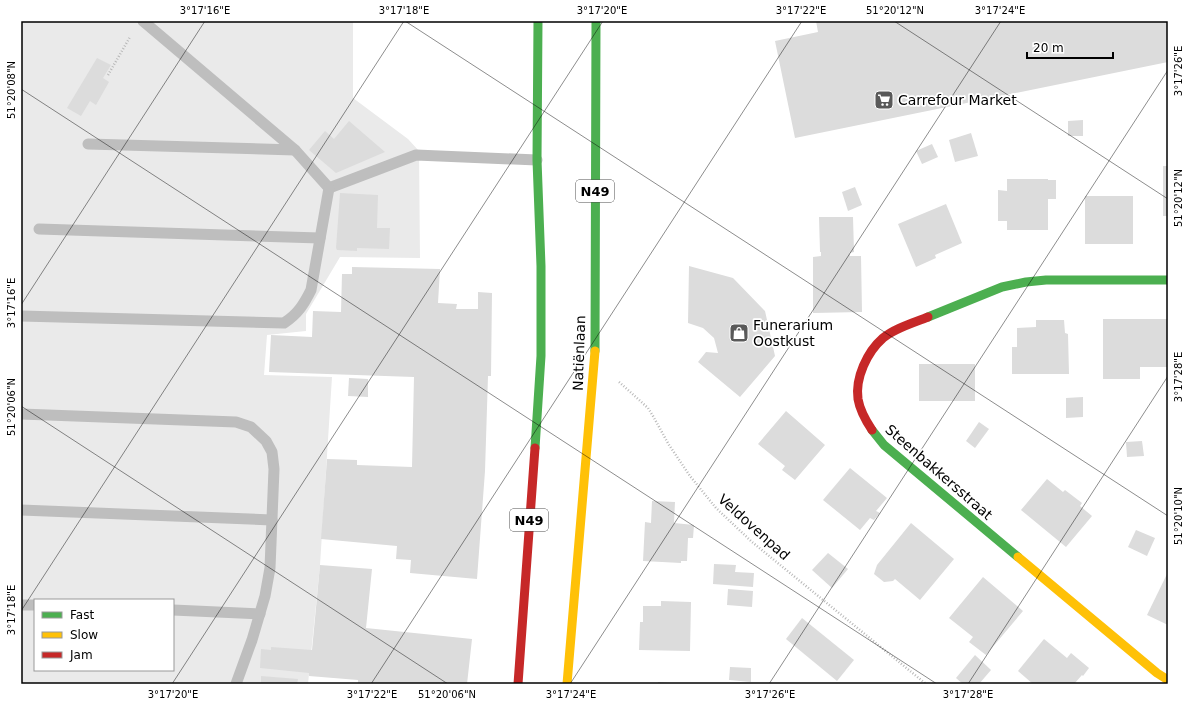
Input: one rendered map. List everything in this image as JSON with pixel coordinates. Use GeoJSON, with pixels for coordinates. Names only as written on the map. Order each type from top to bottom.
{"type":"FeatureCollection","features":[{"type":"Feature","properties":{"kind":"main road","name":"N49"},"geometry":{"type":"LineString","coordinates":[[518,684],[541,356],[541,266],[537,160],[538,21]]}},
{"type":"Feature","properties":{"kind":"main road","name":"Natiënlaan"},"geometry":{"type":"LineString","coordinates":[[567,684],[595,361],[596,21]]}},
{"type":"Feature","properties":{"kind":"main road","name":"Steenbakkersstraat"},"geometry":{"type":"LineString","coordinates":[[1168,280],[1046,280],[1002,287],[896,330],[884,337],[875,347],[861,371],[858,399],[868,425],[874,435],[884,445],[1157,674],[1168,680]]}},
{"type":"Feature","properties":{"kind":"lane"},"geometry":{"type":"LineString","coordinates":[[143,21],[295,150],[329,188]]}},
{"type":"Feature","properties":{"kind":"lane"},"geometry":{"type":"LineString","coordinates":[[88,144],[295,150]]}},
{"type":"Feature","properties":{"kind":"lane"},"geometry":{"type":"LineString","coordinates":[[329,188],[416,155],[537,160]]}},
{"type":"Feature","properties":{"kind":"lane"},"geometry":{"type":"LineString","coordinates":[[21,316],[284,323],[293,317],[305,303],[311,290],[329,188]]}},
{"type":"Feature","properties":{"kind":"lane"},"geometry":{"type":"LineString","coordinates":[[39,229],[320,238]]}},
{"type":"Feature","properties":{"kind":"lane"},"geometry":{"type":"LineString","coordinates":[[21,414],[236,422],[251,427],[266,441],[272,452],[274,469],[270,568],[260,614],[236,684]]}},
{"type":"Feature","properties":{"kind":"lane"},"geometry":{"type":"LineString","coordinates":[[21,510],[272,520]]}},
{"type":"Feature","properties":{"kind":"lane"},"geometry":{"type":"LineString","coordinates":[[21,605],[34,605]]}},
{"type":"Feature","properties":{"kind":"lane"},"geometry":{"type":"LineString","coordinates":[[174,610],[260,614]]}},
{"type":"Feature","properties":{"kind":"path"},"geometry":{"type":"LineString","coordinates":[[108,75],[132,35]]}},
{"type":"Feature","properties":{"kind":"path","name":"Veldovenpad"},"geometry":{"type":"LineString","coordinates":[[595,361],[648,408],[669,445],[690,476],[721,513],[752,542],[926,684]]}},
{"type":"Feature","properties":{"kind":"shaded area"},"geometry":{"type":"Polygon","coordinates":[[[21,21],[353,21],[353,98],[408,139],[419,151],[420,258],[340,257],[306,314],[306,331],[267,335],[264,375],[332,377],[320,565],[308,684],[21,684],[21,21]]]}},
{"type":"Feature","properties":{"kind":"building","name":"Carrefour Market"},"geometry":{"type":"Polygon","coordinates":[[[816,21],[1168,21],[1168,62],[795,138],[775,41],[818,32],[816,21]]]}},
{"type":"Feature","properties":{"kind":"building"},"geometry":{"type":"Polygon","coordinates":[[[97,58],[111,65],[103,78],[109,82],[96,105],[90,101],[81,116],[67,108],[97,58]]]}},
{"type":"Feature","properties":{"kind":"building"},"geometry":{"type":"Polygon","coordinates":[[[1083,120],[1083,136],[1068,136],[1068,121],[1083,120]]]}},
{"type":"Feature","properties":{"kind":"building"},"geometry":{"type":"Polygon","coordinates":[[[349,121],[385,152],[336,173],[309,150],[325,131],[334,139],[349,121]]]}},
{"type":"Feature","properties":{"kind":"building"},"geometry":{"type":"Polygon","coordinates":[[[971,133],[978,156],[955,162],[949,140],[971,133]]]}},
{"type":"Feature","properties":{"kind":"building"},"geometry":{"type":"Polygon","coordinates":[[[932,144],[938,157],[922,164],[916,151],[932,144]]]}},
{"type":"Feature","properties":{"kind":"building"},"geometry":{"type":"Polygon","coordinates":[[[1163,166],[1168,166],[1168,216],[1163,216],[1163,166]]]}},
{"type":"Feature","properties":{"kind":"building"},"geometry":{"type":"Polygon","coordinates":[[[1007,179],[1056,180],[1056,199],[1048,199],[1048,230],[1007,230],[1007,221],[998,221],[998,190],[1007,191],[1007,179]]]}},
{"type":"Feature","properties":{"kind":"building"},"geometry":{"type":"Polygon","coordinates":[[[855,187],[862,205],[848,211],[842,192],[855,187]]]}},
{"type":"Feature","properties":{"kind":"building"},"geometry":{"type":"Polygon","coordinates":[[[340,193],[378,195],[377,228],[390,228],[389,249],[357,248],[357,251],[337,250],[340,193]]]}},
{"type":"Feature","properties":{"kind":"building"},"geometry":{"type":"Polygon","coordinates":[[[1085,196],[1133,196],[1133,244],[1085,244],[1085,196]]]}},
{"type":"Feature","properties":{"kind":"building"},"geometry":{"type":"Polygon","coordinates":[[[946,204],[962,243],[935,255],[936,258],[916,267],[898,224],[946,204]]]}},
{"type":"Feature","properties":{"kind":"building"},"geometry":{"type":"Polygon","coordinates":[[[819,217],[853,217],[854,252],[850,253],[850,256],[861,256],[862,312],[813,313],[813,257],[821,256],[819,217]]]}},
{"type":"Feature","properties":{"kind":"building","name":"Funerarium Oostkust"},"geometry":{"type":"Polygon","coordinates":[[[689,266],[733,278],[765,311],[775,356],[740,397],[698,362],[706,352],[718,353],[714,338],[703,328],[688,323],[689,266]]]}},
{"type":"Feature","properties":{"kind":"building"},"geometry":{"type":"Polygon","coordinates":[[[352,267],[440,269],[438,303],[457,304],[456,309],[478,309],[478,292],[492,293],[491,376],[488,376],[485,471],[477,579],[410,573],[411,560],[396,559],[397,546],[321,539],[327,459],[357,460],[357,465],[412,467],[414,377],[269,372],[271,335],[312,337],[313,311],[341,312],[342,274],[352,274],[352,267]]]}},
{"type":"Feature","properties":{"kind":"building"},"geometry":{"type":"Polygon","coordinates":[[[1103,319],[1168,319],[1168,367],[1140,367],[1140,379],[1103,379],[1103,319]]]}},
{"type":"Feature","properties":{"kind":"building"},"geometry":{"type":"Polygon","coordinates":[[[1036,320],[1064,320],[1065,333],[1068,334],[1069,374],[1012,374],[1012,347],[1017,347],[1017,328],[1036,327],[1036,320]]]}},
{"type":"Feature","properties":{"kind":"building"},"geometry":{"type":"Polygon","coordinates":[[[919,364],[975,364],[975,401],[919,401],[919,364]]]}},
{"type":"Feature","properties":{"kind":"building"},"geometry":{"type":"Polygon","coordinates":[[[349,378],[368,379],[368,397],[348,396],[349,378]]]}},
{"type":"Feature","properties":{"kind":"building"},"geometry":{"type":"Polygon","coordinates":[[[1083,397],[1083,417],[1066,418],[1066,398],[1083,397]]]}},
{"type":"Feature","properties":{"kind":"building"},"geometry":{"type":"Polygon","coordinates":[[[786,411],[825,445],[795,480],[782,470],[785,466],[758,444],[786,411]]]}},
{"type":"Feature","properties":{"kind":"building"},"geometry":{"type":"Polygon","coordinates":[[[979,422],[989,429],[975,448],[966,441],[979,422]]]}},
{"type":"Feature","properties":{"kind":"building"},"geometry":{"type":"Polygon","coordinates":[[[1142,441],[1144,456],[1127,457],[1126,442],[1142,441]]]}},
{"type":"Feature","properties":{"kind":"building"},"geometry":{"type":"Polygon","coordinates":[[[850,468],[887,498],[876,511],[880,513],[874,520],[870,518],[860,530],[823,500],[850,468]]]}},
{"type":"Feature","properties":{"kind":"building"},"geometry":{"type":"Polygon","coordinates":[[[1047,479],[1063,492],[1065,490],[1082,503],[1080,506],[1092,516],[1066,547],[1021,510],[1047,479]]]}},
{"type":"Feature","properties":{"kind":"building"},"geometry":{"type":"Polygon","coordinates":[[[652,501],[675,502],[674,523],[694,525],[693,538],[688,538],[687,561],[681,561],[681,563],[643,561],[645,522],[651,523],[652,501]]]}},
{"type":"Feature","properties":{"kind":"building"},"geometry":{"type":"Polygon","coordinates":[[[911,523],[954,559],[920,600],[895,579],[893,581],[884,582],[874,574],[877,565],[911,523]]]}},
{"type":"Feature","properties":{"kind":"building"},"geometry":{"type":"Polygon","coordinates":[[[1136,530],[1155,538],[1147,556],[1128,547],[1136,530]]]}},
{"type":"Feature","properties":{"kind":"building"},"geometry":{"type":"Polygon","coordinates":[[[828,553],[848,569],[832,588],[812,570],[828,553]]]}},
{"type":"Feature","properties":{"kind":"building"},"geometry":{"type":"Polygon","coordinates":[[[714,564],[736,565],[735,572],[754,573],[753,587],[713,584],[714,564]]]}},
{"type":"Feature","properties":{"kind":"building"},"geometry":{"type":"Polygon","coordinates":[[[320,565],[372,569],[366,628],[472,639],[467,684],[358,684],[358,680],[309,676],[309,673],[260,668],[261,649],[271,650],[271,647],[312,650],[320,565]]]}},
{"type":"Feature","properties":{"kind":"building"},"geometry":{"type":"Polygon","coordinates":[[[1168,572],[1168,625],[1147,615],[1168,572]]]}},
{"type":"Feature","properties":{"kind":"building"},"geometry":{"type":"Polygon","coordinates":[[[983,577],[1023,611],[986,655],[969,642],[973,637],[949,618],[983,577]]]}},
{"type":"Feature","properties":{"kind":"building"},"geometry":{"type":"Polygon","coordinates":[[[728,589],[753,591],[752,607],[727,605],[728,589]]]}},
{"type":"Feature","properties":{"kind":"building"},"geometry":{"type":"Polygon","coordinates":[[[661,601],[691,602],[690,651],[639,650],[640,622],[643,622],[643,606],[661,606],[661,601]]]}},
{"type":"Feature","properties":{"kind":"building"},"geometry":{"type":"Polygon","coordinates":[[[802,618],[854,660],[837,681],[786,639],[802,618]]]}},
{"type":"Feature","properties":{"kind":"building"},"geometry":{"type":"Polygon","coordinates":[[[1044,639],[1067,658],[1071,653],[1089,668],[1074,684],[1033,684],[1018,671],[1044,639]]]}},
{"type":"Feature","properties":{"kind":"building"},"geometry":{"type":"Polygon","coordinates":[[[975,655],[991,670],[979,684],[963,684],[956,678],[975,655]]]}},
{"type":"Feature","properties":{"kind":"building"},"geometry":{"type":"Polygon","coordinates":[[[730,667],[751,668],[751,682],[729,680],[730,667]]]}},
{"type":"Feature","properties":{"kind":"building"},"geometry":{"type":"Polygon","coordinates":[[[261,676],[298,679],[297,684],[261,684],[261,676]]]}},
{"type":"Feature","properties":{"kind":"building"},"geometry":{"type":"Polygon","coordinates":[[[658,682],[671,683],[671,684],[658,684],[658,682]]]}},
{"type":"Feature","properties":{"kind":"traffic: fast"},"geometry":{"type":"LineString","coordinates":[[535,448],[541,356],[541,266],[537,160],[538,21]]}},
{"type":"Feature","properties":{"kind":"traffic: fast"},"geometry":{"type":"LineString","coordinates":[[595,351],[596,21]]}},
{"type":"Feature","properties":{"kind":"traffic: fast"},"geometry":{"type":"LineString","coordinates":[[928,317],[1002,287],[1026,282],[1046,280],[1168,280]]}},
{"type":"Feature","properties":{"kind":"traffic: fast"},"geometry":{"type":"LineString","coordinates":[[872,430],[884,445],[1018,557]]}},
{"type":"Feature","properties":{"kind":"traffic: slow"},"geometry":{"type":"LineString","coordinates":[[567,684],[595,351]]}},
{"type":"Feature","properties":{"kind":"traffic: slow"},"geometry":{"type":"LineString","coordinates":[[1018,557],[1157,673],[1168,680]]}},
{"type":"Feature","properties":{"kind":"traffic: jam"},"geometry":{"type":"LineString","coordinates":[[872,430],[865,419],[858,399],[858,383],[863,366],[872,350],[888,334],[928,317]]}},
{"type":"Feature","properties":{"kind":"traffic: jam"},"geometry":{"type":"LineString","coordinates":[[518,684],[535,448]]}},
{"type":"Feature","properties":{"kind":"place","name":"Carrefour Market"},"geometry":{"type":"Point","coordinates":[884,100]}},
{"type":"Feature","properties":{"kind":"place","name":"Funerarium Oostkust"},"geometry":{"type":"Point","coordinates":[739,333]}}]}
